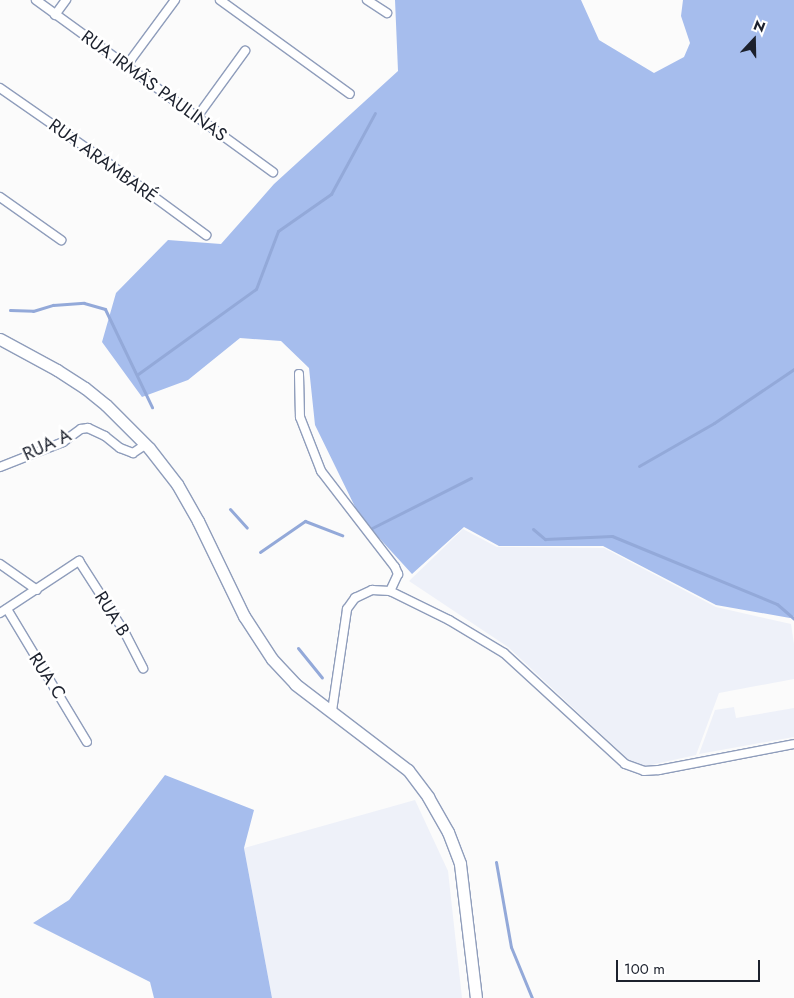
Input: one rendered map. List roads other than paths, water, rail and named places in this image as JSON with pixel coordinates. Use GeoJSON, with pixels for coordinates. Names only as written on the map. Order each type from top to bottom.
{"type":"FeatureCollection","features":[{"type":"Feature","properties":{"kind":"main road"},"geometry":{"type":"LineString","coordinates":[[0,339],[57,370],[85,388],[106,405],[145,445],[178,484],[244,616],[272,659],[295,684],[408,770],[428,796],[448,832],[460,864],[476,998]]}},
{"type":"Feature","properties":{"kind":"street","name":"RUA IRMÃS PAULINAS"},"geometry":{"type":"LineString","coordinates":[[36,0],[273,172]]}},
{"type":"Feature","properties":{"kind":"street"},"geometry":{"type":"LineString","coordinates":[[55,15],[66,0]]}},
{"type":"Feature","properties":{"kind":"street"},"geometry":{"type":"LineString","coordinates":[[127,65],[175,0]]}},
{"type":"Feature","properties":{"kind":"street"},"geometry":{"type":"LineString","coordinates":[[220,0],[350,94]]}},
{"type":"Feature","properties":{"kind":"street"},"geometry":{"type":"LineString","coordinates":[[367,0],[387,13]]}},
{"type":"Feature","properties":{"kind":"street"},"geometry":{"type":"LineString","coordinates":[[197,117],[245,51]]}},
{"type":"Feature","properties":{"kind":"street","name":"RUA ARAMBARÉ"},"geometry":{"type":"LineString","coordinates":[[1,90],[108,163],[206,235]]}},
{"type":"Feature","properties":{"kind":"street"},"geometry":{"type":"LineString","coordinates":[[0,197],[61,240]]}},
{"type":"Feature","properties":{"kind":"street"},"geometry":{"type":"LineString","coordinates":[[299,374],[300,417],[321,471],[395,567],[398,574],[390,591]]}},
{"type":"Feature","properties":{"kind":"street","name":"RUA A"},"geometry":{"type":"LineString","coordinates":[[0,467],[63,442],[81,429],[88,428],[106,436],[120,448],[133,453],[145,445]]}},
{"type":"Feature","properties":{"kind":"street","name":"RUA B"},"geometry":{"type":"LineString","coordinates":[[37,590],[79,561],[124,631],[143,668]]}},
{"type":"Feature","properties":{"kind":"street"},"geometry":{"type":"LineString","coordinates":[[0,564],[37,590],[3,611]]}},
{"type":"Feature","properties":{"kind":"street"},"geometry":{"type":"LineString","coordinates":[[332,711],[347,609],[355,598],[372,590],[390,591],[449,620],[504,653],[625,764],[644,771],[659,770],[794,744]]}},
{"type":"Feature","properties":{"kind":"street","name":"RUA C"},"geometry":{"type":"LineString","coordinates":[[3,611],[87,742]]}},
{"type":"Feature","properties":{"kind":"waterway"},"geometry":{"type":"LineString","coordinates":[[138,374],[256,289],[278,231],[331,194],[375,113]]}},
{"type":"Feature","properties":{"kind":"waterway"},"geometry":{"type":"LineString","coordinates":[[10,310],[33,311],[53,305],[84,303],[105,309],[152,407]]}},
{"type":"Feature","properties":{"kind":"waterway"},"geometry":{"type":"LineString","coordinates":[[639,466],[714,423],[794,369]]}},
{"type":"Feature","properties":{"kind":"waterway"},"geometry":{"type":"LineString","coordinates":[[372,528],[471,478]]}},
{"type":"Feature","properties":{"kind":"waterway"},"geometry":{"type":"LineString","coordinates":[[230,509],[247,528]]}},
{"type":"Feature","properties":{"kind":"waterway"},"geometry":{"type":"LineString","coordinates":[[260,552],[305,521],[342,535]]}},
{"type":"Feature","properties":{"kind":"waterway"},"geometry":{"type":"LineString","coordinates":[[533,529],[545,539],[612,536],[777,604],[794,619]]}},
{"type":"Feature","properties":{"kind":"waterway"},"geometry":{"type":"LineString","coordinates":[[298,648],[322,678]]}},
{"type":"Feature","properties":{"kind":"waterway"},"geometry":{"type":"LineString","coordinates":[[496,862],[511,947],[532,998]]}}]}
